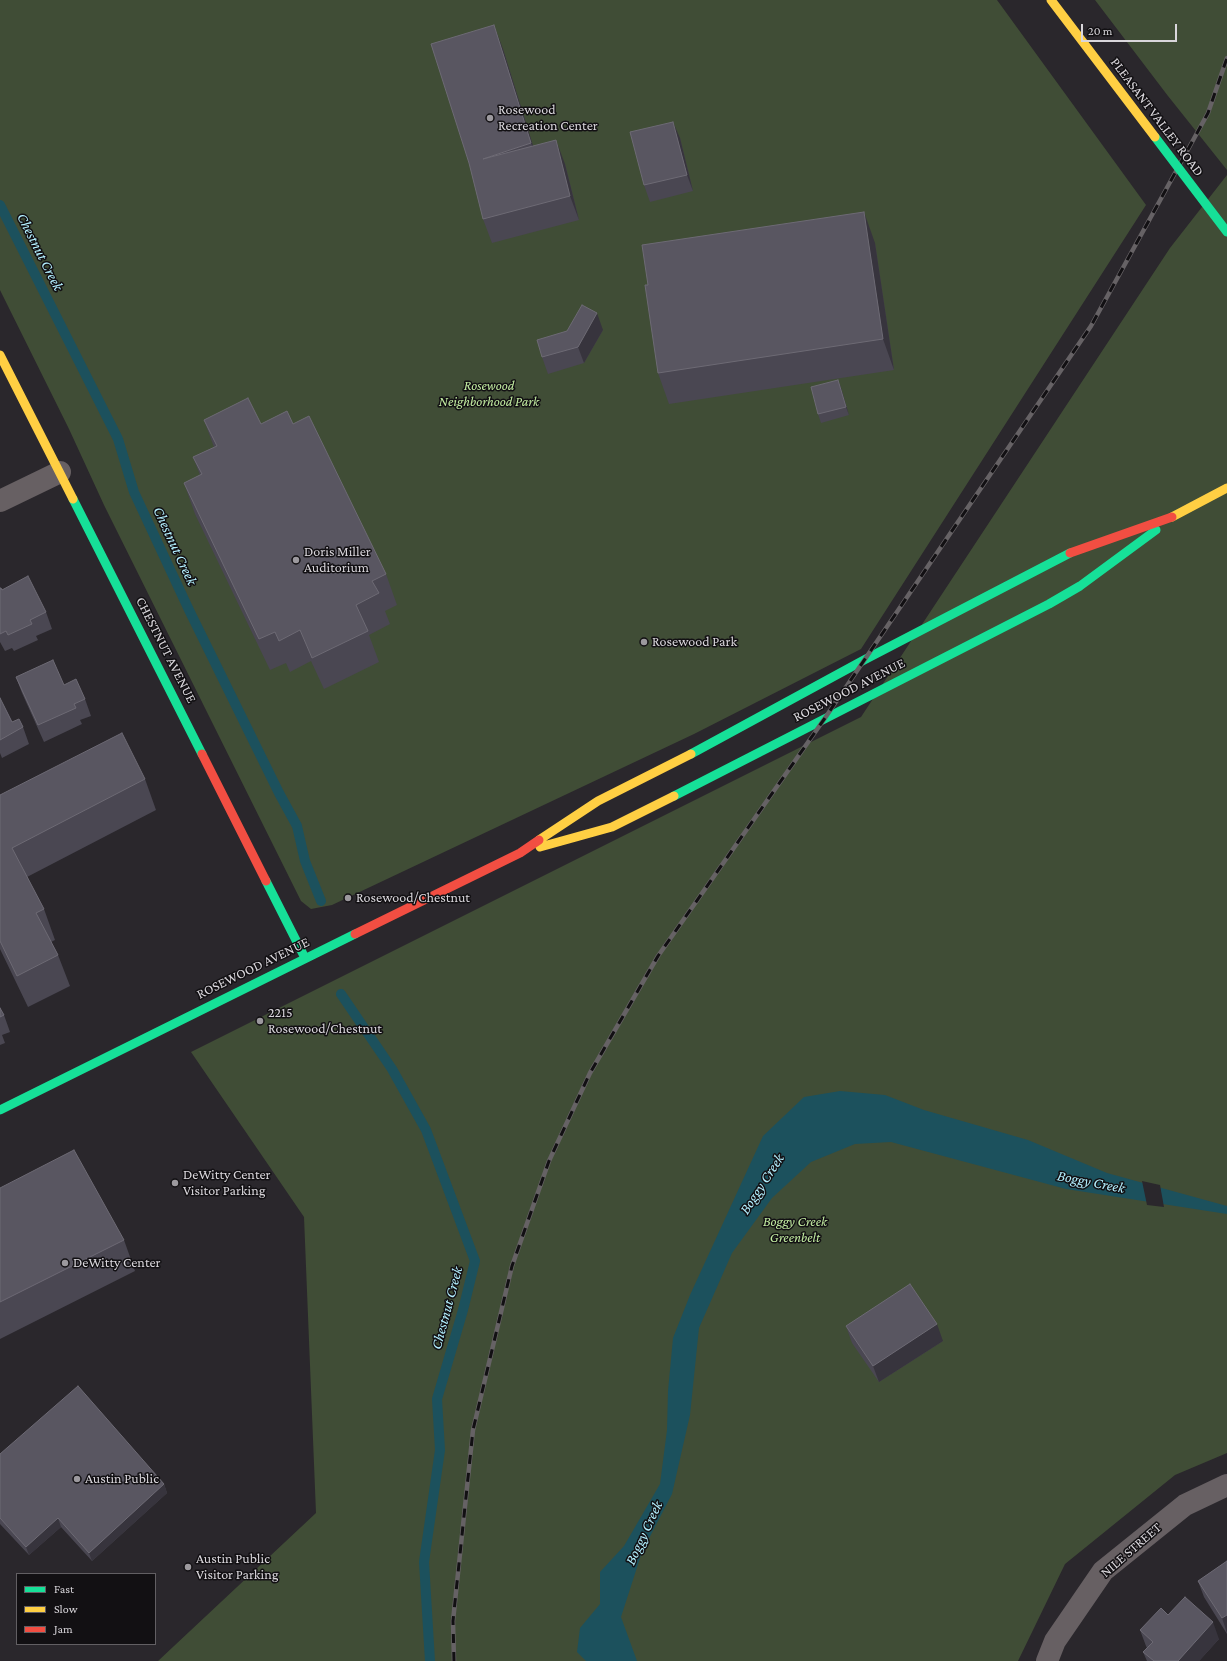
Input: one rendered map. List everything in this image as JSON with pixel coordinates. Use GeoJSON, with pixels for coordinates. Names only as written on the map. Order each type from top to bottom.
{"type":"FeatureCollection","features":[{"type":"Feature","properties":{"kind":"street","name":"PLEASANT VALLEY ROAD"},"geometry":{"type":"LineString","coordinates":[[1051,0],[1227,232]]}},
{"type":"Feature","properties":{"kind":"street","name":"CHESTNUT AVENUE"},"geometry":{"type":"LineString","coordinates":[[0,355],[306,958]]}},
{"type":"Feature","properties":{"kind":"street"},"geometry":{"type":"LineString","coordinates":[[0,501],[60,472]]}},
{"type":"Feature","properties":{"kind":"street","name":"ROSEWOOD AVENUE"},"geometry":{"type":"LineString","coordinates":[[0,1110],[520,853],[598,801],[671,764],[864,660],[1063,556],[1174,516],[1227,488]]}},
{"type":"Feature","properties":{"kind":"street","name":"ROSEWOOD AVENUE"},"geometry":{"type":"LineString","coordinates":[[520,853],[612,827],[1049,604],[1080,586],[1174,516]]}},
{"type":"Feature","properties":{"kind":"street","name":"NILE STREET"},"geometry":{"type":"LineString","coordinates":[[1047,1661],[1055,1641],[1103,1571],[1185,1505],[1227,1485]]}},
{"type":"Feature","properties":{"kind":"green space","name":"Rosewood Neighborhood Park"},"geometry":{"type":"Polygon","coordinates":[[[0,0],[997,0],[1146,205],[861,649],[694,734],[332,905],[311,909],[301,901],[104,505],[69,429],[0,290],[0,0]]]}},
{"type":"Feature","properties":{"kind":"green space"},"geometry":{"type":"Polygon","coordinates":[[[1095,0],[1227,0],[1227,170],[1168,96],[1095,0]]]}},
{"type":"Feature","properties":{"kind":"green space","name":"Boggy Creek Greenbelt"},"geometry":{"type":"Polygon","coordinates":[[[1227,175],[1227,1453],[1175,1475],[1065,1564],[1018,1661],[158,1661],[316,1513],[304,1217],[191,1052],[861,717],[1170,248],[1227,175]]]}},
{"type":"Feature","properties":{"kind":"water","name":"Boggy Creek"},"geometry":{"type":"Polygon","coordinates":[[[840,1091],[885,1095],[924,1110],[1028,1140],[1107,1173],[1227,1206],[1227,1214],[1066,1189],[891,1142],[855,1144],[811,1162],[772,1198],[732,1253],[699,1328],[690,1415],[672,1494],[642,1552],[621,1617],[637,1661],[586,1661],[577,1652],[580,1628],[600,1604],[600,1572],[624,1546],[660,1484],[667,1430],[668,1391],[673,1338],[690,1295],[763,1136],[804,1097],[840,1091]]]}},
{"type":"Feature","properties":{"kind":"pier"},"geometry":{"type":"Polygon","coordinates":[[[1142,1181],[1160,1185],[1164,1207],[1147,1205],[1142,1181]]]}},
{"type":"Feature","properties":{"kind":"building"},"geometry":{"type":"Polygon","coordinates":[[[494,25],[531,143],[483,159],[556,140],[570,196],[483,219],[469,163],[431,44],[494,25]]]}},
{"type":"Feature","properties":{"kind":"building"},"geometry":{"type":"Polygon","coordinates":[[[673,122],[687,175],[644,185],[630,132],[673,122]]]}},
{"type":"Feature","properties":{"kind":"building"},"geometry":{"type":"Polygon","coordinates":[[[864,212],[883,339],[658,373],[645,285],[648,285],[642,245],[864,212]]]}},
{"type":"Feature","properties":{"kind":"building"},"geometry":{"type":"Polygon","coordinates":[[[582,305],[597,313],[578,347],[542,357],[537,340],[567,331],[582,305]]]}},
{"type":"Feature","properties":{"kind":"building"},"geometry":{"type":"Polygon","coordinates":[[[838,380],[846,407],[818,414],[811,387],[838,380]]]}},
{"type":"Feature","properties":{"kind":"building","name":"Doris Miller Auditorium"},"geometry":{"type":"Polygon","coordinates":[[[248,398],[261,424],[287,411],[293,424],[309,416],[386,574],[372,581],[379,593],[356,605],[368,631],[312,658],[300,630],[279,641],[275,632],[259,639],[184,483],[202,474],[193,457],[217,446],[204,420],[248,398]]]}},
{"type":"Feature","properties":{"kind":"building"},"geometry":{"type":"Polygon","coordinates":[[[28,576],[46,612],[30,620],[32,624],[8,635],[6,631],[0,634],[0,588],[2,590],[28,576]]]}},
{"type":"Feature","properties":{"kind":"building"},"geometry":{"type":"Polygon","coordinates":[[[53,660],[64,685],[76,679],[85,699],[74,704],[76,708],[38,725],[16,677],[53,660]]]}},
{"type":"Feature","properties":{"kind":"building"},"geometry":{"type":"Polygon","coordinates":[[[0,698],[12,722],[19,719],[23,727],[0,740],[0,698]]]}},
{"type":"Feature","properties":{"kind":"building"},"geometry":{"type":"Polygon","coordinates":[[[122,733],[145,779],[12,848],[44,909],[36,913],[58,955],[17,976],[0,941],[0,795],[122,733]]]}},
{"type":"Feature","properties":{"kind":"building"},"geometry":{"type":"Polygon","coordinates":[[[0,1008],[4,1015],[0,1017],[0,1008]]]}},
{"type":"Feature","properties":{"kind":"building","name":"DeWitty Center"},"geometry":{"type":"Polygon","coordinates":[[[74,1150],[124,1240],[0,1302],[0,1188],[74,1150]]]}},
{"type":"Feature","properties":{"kind":"building"},"geometry":{"type":"Polygon","coordinates":[[[910,1284],[937,1324],[873,1366],[846,1326],[910,1284]]]}},
{"type":"Feature","properties":{"kind":"building","name":"Austin Public"},"geometry":{"type":"Polygon","coordinates":[[[78,1386],[164,1484],[89,1553],[58,1518],[26,1547],[0,1518],[0,1454],[78,1386]]]}},
{"type":"Feature","properties":{"kind":"building"},"geometry":{"type":"Polygon","coordinates":[[[1227,1561],[1227,1615],[1222,1618],[1198,1581],[1227,1561]]]}},
{"type":"Feature","properties":{"kind":"building"},"geometry":{"type":"Polygon","coordinates":[[[1185,1597],[1213,1622],[1178,1661],[1154,1661],[1143,1652],[1153,1642],[1140,1630],[1161,1608],[1168,1615],[1185,1597]]]}},
{"type":"Feature","properties":{"kind":"waterway","name":"Chestnut Creek"},"geometry":{"type":"LineString","coordinates":[[0,205],[118,439],[134,492],[189,610],[279,793],[297,826],[305,861],[321,901]]}},
{"type":"Feature","properties":{"kind":"waterway","name":"Chestnut Creek"},"geometry":{"type":"LineString","coordinates":[[341,994],[392,1069],[426,1130],[475,1261],[463,1310],[437,1399],[440,1450],[424,1562],[430,1661]]}},
{"type":"Feature","properties":{"kind":"railway"},"geometry":{"type":"LineString","coordinates":[[454,1661],[453,1621],[473,1430],[512,1266],[549,1161],[590,1073],[658,956],[825,718],[1091,326],[1208,113],[1227,58]]}},
{"type":"Feature","properties":{"kind":"traffic: fast"},"geometry":{"type":"LineString","coordinates":[[1155,137],[1227,232]]}},
{"type":"Feature","properties":{"kind":"traffic: fast"},"geometry":{"type":"LineString","coordinates":[[73,499],[202,754]]}},
{"type":"Feature","properties":{"kind":"traffic: fast"},"geometry":{"type":"LineString","coordinates":[[674,796],[1049,604],[1080,586],[1156,530]]}},
{"type":"Feature","properties":{"kind":"traffic: fast"},"geometry":{"type":"LineString","coordinates":[[691,754],[864,660],[1070,553]]}},
{"type":"Feature","properties":{"kind":"traffic: fast"},"geometry":{"type":"LineString","coordinates":[[266,881],[305,958]]}},
{"type":"Feature","properties":{"kind":"traffic: fast"},"geometry":{"type":"LineString","coordinates":[[0,1110],[355,934]]}},
{"type":"Feature","properties":{"kind":"traffic: slow"},"geometry":{"type":"LineString","coordinates":[[1051,0],[1155,137]]}},
{"type":"Feature","properties":{"kind":"traffic: slow"},"geometry":{"type":"LineString","coordinates":[[0,355],[73,499]]}},
{"type":"Feature","properties":{"kind":"traffic: slow"},"geometry":{"type":"LineString","coordinates":[[1172,517],[1227,488]]}},
{"type":"Feature","properties":{"kind":"traffic: slow"},"geometry":{"type":"LineString","coordinates":[[539,840],[598,801],[691,754]]}},
{"type":"Feature","properties":{"kind":"traffic: slow"},"geometry":{"type":"LineString","coordinates":[[540,847],[612,827],[674,796]]}},
{"type":"Feature","properties":{"kind":"traffic: jam"},"geometry":{"type":"LineString","coordinates":[[1070,553],[1172,517]]}},
{"type":"Feature","properties":{"kind":"traffic: jam"},"geometry":{"type":"LineString","coordinates":[[202,754],[266,881]]}},
{"type":"Feature","properties":{"kind":"traffic: jam"},"geometry":{"type":"LineString","coordinates":[[355,934],[520,853],[539,840]]}},
{"type":"Feature","properties":{"kind":"place","name":"Rosewood Recreation Center"},"geometry":{"type":"Point","coordinates":[490,118]}},
{"type":"Feature","properties":{"kind":"place","name":"Doris Miller Auditorium"},"geometry":{"type":"Point","coordinates":[296,560]}},
{"type":"Feature","properties":{"kind":"place","name":"Rosewood Park"},"geometry":{"type":"Point","coordinates":[644,642]}},
{"type":"Feature","properties":{"kind":"place","name":"Rosewood/Chestnut"},"geometry":{"type":"Point","coordinates":[348,898]}},
{"type":"Feature","properties":{"kind":"place","name":"2215 Rosewood/Chestnut"},"geometry":{"type":"Point","coordinates":[260,1021]}},
{"type":"Feature","properties":{"kind":"place","name":"DeWitty Center Visitor Parking"},"geometry":{"type":"Point","coordinates":[175,1183]}},
{"type":"Feature","properties":{"kind":"place","name":"DeWitty Center"},"geometry":{"type":"Point","coordinates":[65,1263]}},
{"type":"Feature","properties":{"kind":"place","name":"Austin Public"},"geometry":{"type":"Point","coordinates":[77,1479]}},
{"type":"Feature","properties":{"kind":"place","name":"Austin Public Visitor Parking"},"geometry":{"type":"Point","coordinates":[188,1567]}}]}
